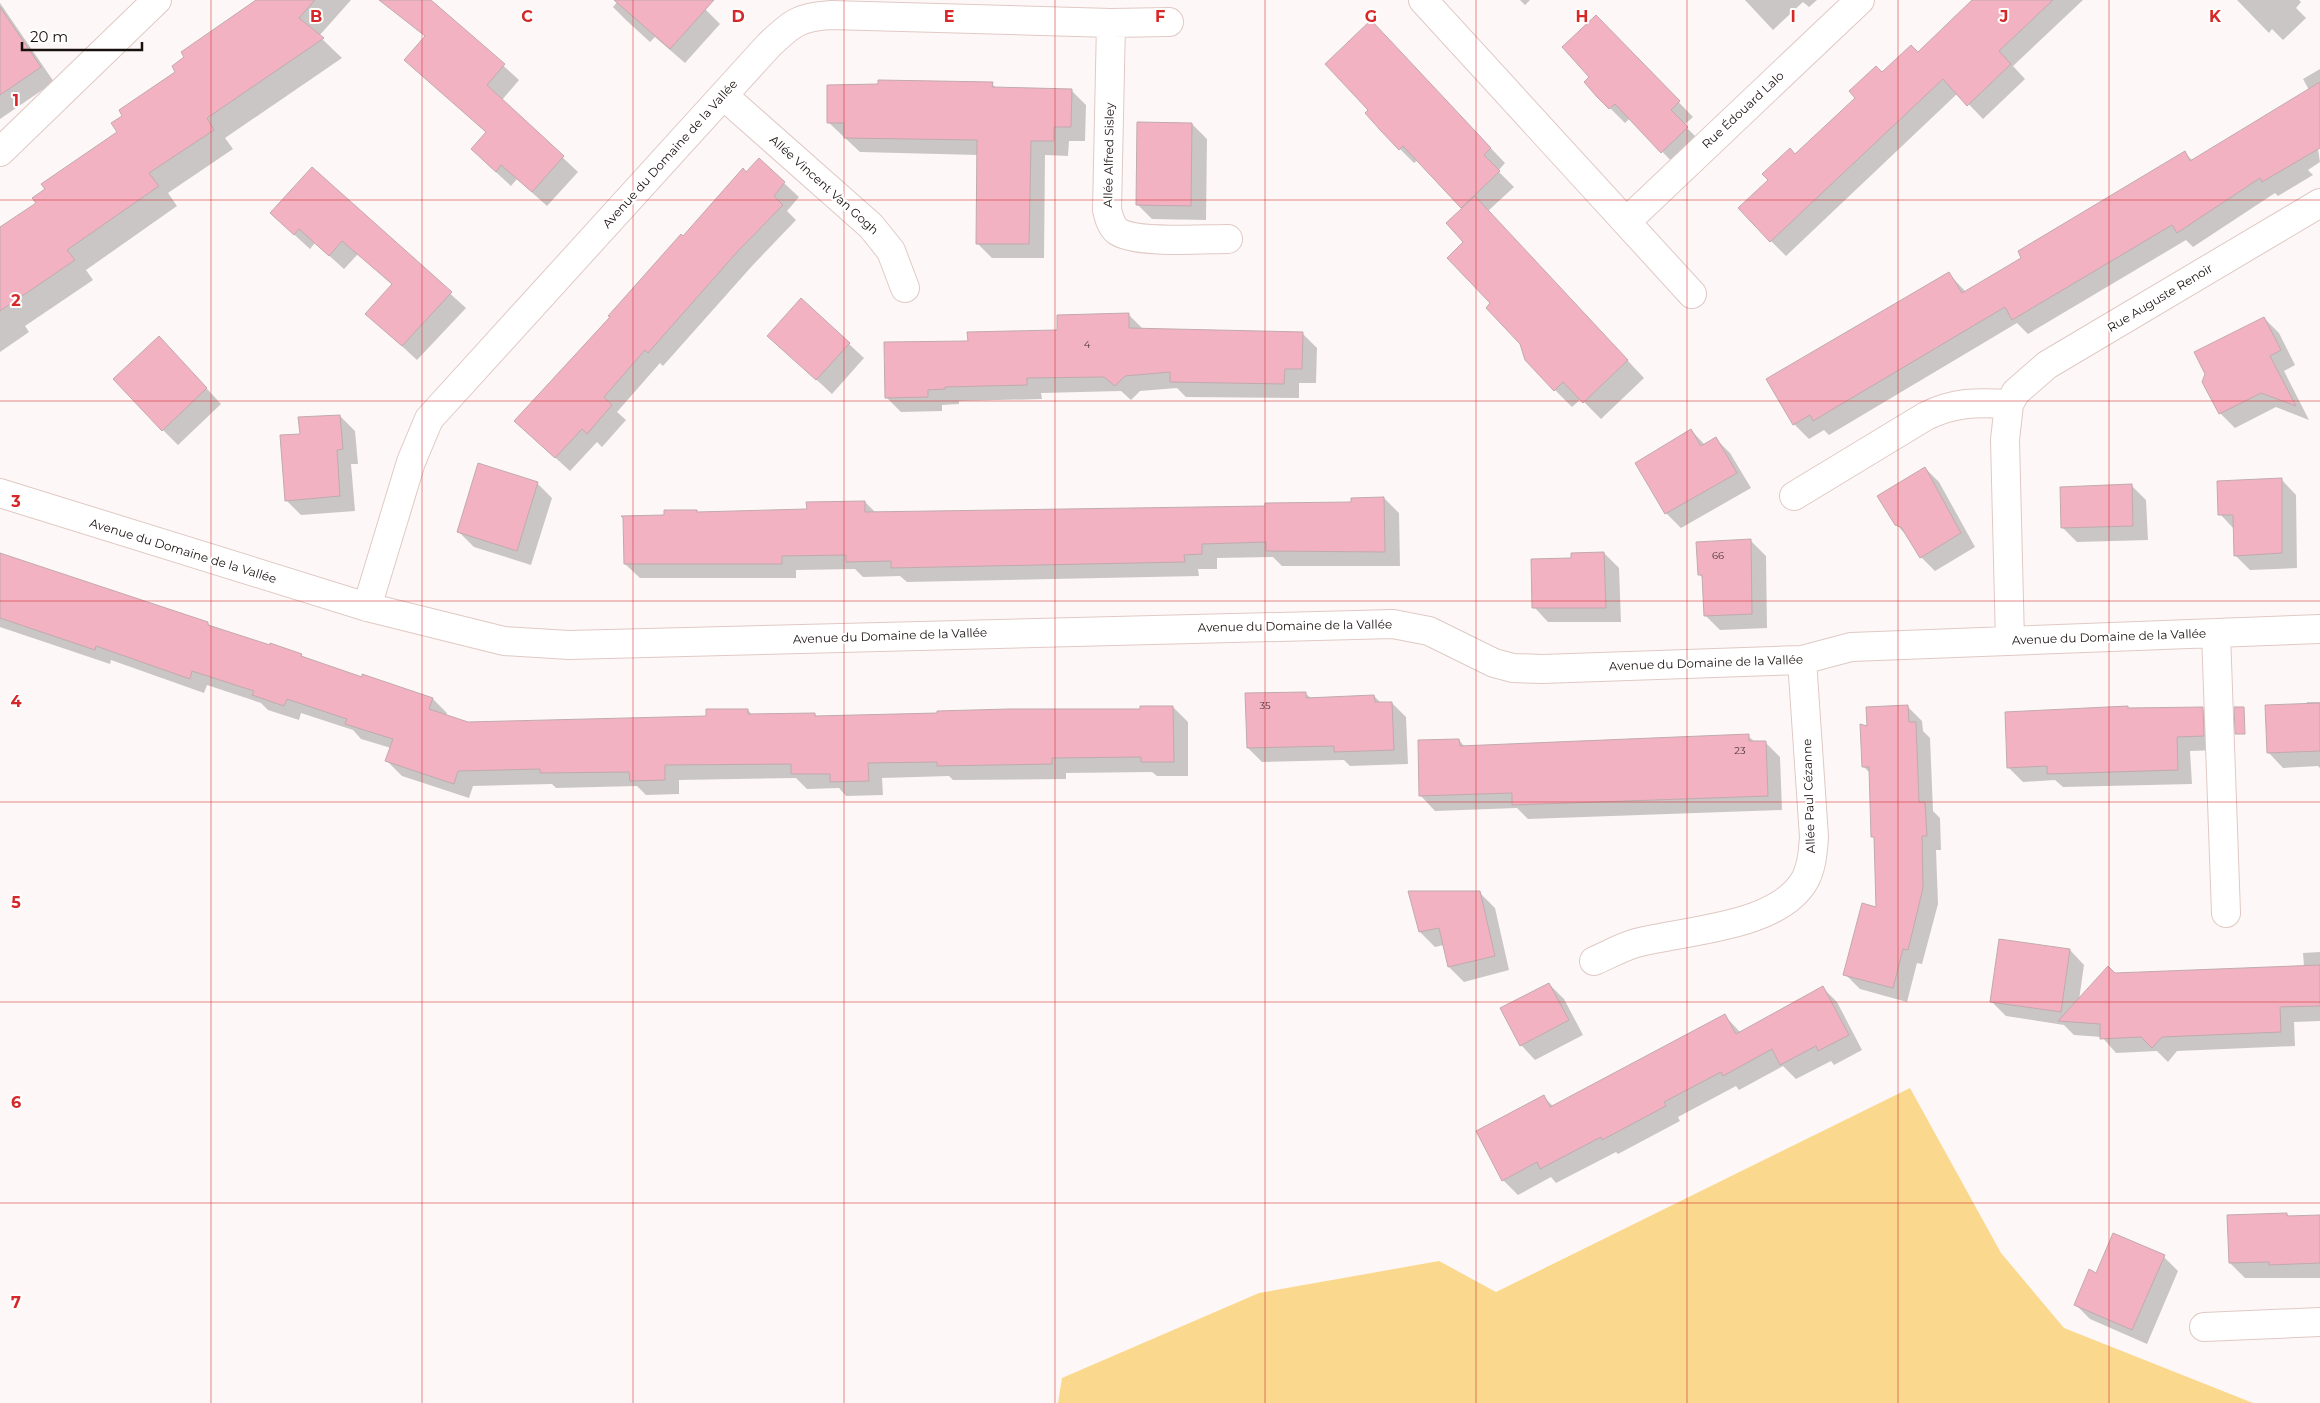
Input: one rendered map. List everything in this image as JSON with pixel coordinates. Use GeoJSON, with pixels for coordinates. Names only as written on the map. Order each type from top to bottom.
{"type":"FeatureCollection","features":[{"type":"Feature","properties":{"kind":"street"},"geometry":{"type":"LineString","coordinates":[[0,152],[157,0]]}},
{"type":"Feature","properties":{"kind":"street"},"geometry":{"type":"LineString","coordinates":[[1423,0],[1692,294]]}},
{"type":"Feature","properties":{"kind":"street","name":"Rue Édouard Lalo"},"geometry":{"type":"LineString","coordinates":[[1627,221],[1860,0]]}},
{"type":"Feature","properties":{"kind":"street","name":"Avenue du Domaine de la Vallée"},"geometry":{"type":"LineString","coordinates":[[367,607],[411,462],[429,419],[782,33],[794,23],[809,17],[831,15],[1034,10],[1111,23],[1169,22]]}},
{"type":"Feature","properties":{"kind":"street","name":"Allée Alfred Sisley"},"geometry":{"type":"LineString","coordinates":[[1111,23],[1107,210],[1110,223],[1116,230],[1127,236],[1144,239],[1228,238]]}},
{"type":"Feature","properties":{"kind":"street","name":"Allée Vincent Van Gogh"},"geometry":{"type":"LineString","coordinates":[[724,96],[871,226],[891,251],[905,288]]}},
{"type":"Feature","properties":{"kind":"street","name":"Rue Auguste Renoir"},"geometry":{"type":"LineString","coordinates":[[2009,404],[2016,392],[2047,365],[2320,203]]}},
{"type":"Feature","properties":{"kind":"street"},"geometry":{"type":"LineString","coordinates":[[1794,496],[1926,416],[1945,407],[1975,403],[2009,404],[2005,440],[2010,641]]}},
{"type":"Feature","properties":{"kind":"street","name":"Avenue du Domaine de la Vallée"},"geometry":{"type":"LineString","coordinates":[[0,493],[367,607],[504,641],[569,646],[1393,624],[1428,631],[1494,663],[1513,668],[1542,669],[1802,660],[1851,647],[2320,629]]}},
{"type":"Feature","properties":{"kind":"street","name":"Avenue du Domaine de la Vallée"},"geometry":{"type":"LineString","coordinates":[[2216,633],[2226,913]]}},
{"type":"Feature","properties":{"kind":"street","name":"Allée Paul Cézanne"},"geometry":{"type":"LineString","coordinates":[[1594,961],[1635,944],[1757,918],[1778,907],[1794,893],[1805,879],[1812,861],[1814,837],[1802,660]]}},
{"type":"Feature","properties":{"kind":"street"},"geometry":{"type":"LineString","coordinates":[[2204,1326],[2320,1322]]}},
{"type":"Feature","properties":{"kind":"shaded area"},"geometry":{"type":"Polygon","coordinates":[[[1910,1088],[2001,1253],[2064,1328],[2253,1403],[1058,1403],[1062,1378],[1259,1293],[1439,1261],[1496,1292],[1910,1088]]]}},
{"type":"Feature","properties":{"kind":"building"},"geometry":{"type":"Polygon","coordinates":[[[256,0],[315,0],[299,18],[324,38],[207,118],[214,130],[149,173],[159,186],[67,250],[75,260],[0,311],[0,227],[36,203],[32,198],[45,189],[41,184],[117,132],[111,123],[122,116],[119,110],[175,72],[172,66],[184,57],[181,52],[256,0]]]}},
{"type":"Feature","properties":{"kind":"building"},"geometry":{"type":"Polygon","coordinates":[[[379,0],[431,0],[505,64],[487,85],[564,156],[532,192],[501,165],[496,172],[471,149],[486,132],[404,60],[425,36],[379,0]]]}},
{"type":"Feature","properties":{"kind":"building"},"geometry":{"type":"Polygon","coordinates":[[[614,0],[714,0],[670,49],[614,0]]]}},
{"type":"Feature","properties":{"kind":"building"},"geometry":{"type":"Polygon","coordinates":[[[1972,0],[2053,0],[1999,51],[2011,64],[1967,106],[1943,79],[1770,242],[1738,208],[1768,180],[1762,174],[1790,148],[1795,154],[1855,98],[1849,91],[1876,66],[1882,72],[1911,45],[1918,52],[1972,0]]]}},
{"type":"Feature","properties":{"kind":"building"},"geometry":{"type":"Polygon","coordinates":[[[0,7],[41,67],[0,95],[0,7]]]}},
{"type":"Feature","properties":{"kind":"building"},"geometry":{"type":"Polygon","coordinates":[[[1596,15],[1680,101],[1671,110],[1688,127],[1661,153],[1615,104],[1609,109],[1597,97],[1584,82],[1589,77],[1562,47],[1596,15]]]}},
{"type":"Feature","properties":{"kind":"building"},"geometry":{"type":"Polygon","coordinates":[[[1371,20],[1491,148],[1484,155],[1500,171],[1461,208],[1403,146],[1399,150],[1381,131],[1365,113],[1368,110],[1325,64],[1371,20]]]}},
{"type":"Feature","properties":{"kind":"building"},"geometry":{"type":"Polygon","coordinates":[[[878,80],[993,82],[992,87],[1072,89],[1071,127],[1054,127],[1054,141],[1031,141],[1029,244],[976,244],[977,140],[844,138],[844,123],[827,123],[827,85],[878,84],[878,80]]]}},
{"type":"Feature","properties":{"kind":"building"},"geometry":{"type":"Polygon","coordinates":[[[2320,82],[2320,148],[2262,182],[2260,178],[2177,233],[2172,225],[2012,320],[2005,307],[1813,421],[1810,415],[1793,425],[1766,379],[1949,272],[1962,293],[2021,258],[2018,251],[2185,151],[2190,161],[2320,82]]]}},
{"type":"Feature","properties":{"kind":"building"},"geometry":{"type":"Polygon","coordinates":[[[1137,122],[1192,123],[1191,206],[1136,205],[1137,122]]]}},
{"type":"Feature","properties":{"kind":"building"},"geometry":{"type":"Polygon","coordinates":[[[759,158],[785,182],[774,196],[783,205],[737,252],[648,353],[645,350],[604,397],[612,405],[587,434],[582,429],[555,458],[514,421],[610,317],[608,316],[681,234],[683,236],[743,168],[746,172],[759,158]]]}},
{"type":"Feature","properties":{"kind":"building"},"geometry":{"type":"Polygon","coordinates":[[[312,167],[452,292],[402,346],[365,314],[392,284],[342,241],[329,256],[299,229],[294,235],[270,213],[312,167]]]}},
{"type":"Feature","properties":{"kind":"building"},"geometry":{"type":"Polygon","coordinates":[[[1475,196],[1628,360],[1583,403],[1563,382],[1554,391],[1525,360],[1520,344],[1486,308],[1490,303],[1447,258],[1463,242],[1446,223],[1475,196]]]}},
{"type":"Feature","properties":{"kind":"building"},"geometry":{"type":"Polygon","coordinates":[[[801,298],[850,343],[816,380],[767,336],[801,298]]]}},
{"type":"Feature","properties":{"kind":"building"},"geometry":{"type":"Polygon","coordinates":[[[1129,313],[1129,328],[1303,332],[1302,369],[1285,369],[1284,384],[1170,382],[1170,372],[1125,376],[1115,386],[1104,377],[1027,378],[1027,385],[945,387],[945,389],[928,390],[928,397],[885,398],[884,342],[968,341],[967,332],[1057,330],[1057,315],[1129,313]]]}},
{"type":"Feature","properties":{"kind":"building"},"geometry":{"type":"Polygon","coordinates":[[[2264,317],[2281,350],[2270,356],[2296,406],[2261,393],[2219,414],[2202,382],[2205,374],[2194,352],[2264,317]]]}},
{"type":"Feature","properties":{"kind":"building"},"geometry":{"type":"Polygon","coordinates":[[[159,336],[207,388],[162,431],[113,379],[159,336]]]}},
{"type":"Feature","properties":{"kind":"building"},"geometry":{"type":"Polygon","coordinates":[[[340,415],[343,449],[337,450],[340,496],[285,501],[280,435],[300,434],[298,417],[340,415]]]}},
{"type":"Feature","properties":{"kind":"building"},"geometry":{"type":"Polygon","coordinates":[[[1691,429],[1701,446],[1716,437],[1737,473],[1665,514],[1635,463],[1691,429]]]}},
{"type":"Feature","properties":{"kind":"building"},"geometry":{"type":"Polygon","coordinates":[[[478,463],[538,482],[517,551],[457,532],[478,463]]]}},
{"type":"Feature","properties":{"kind":"building"},"geometry":{"type":"Polygon","coordinates":[[[1925,467],[1961,533],[1920,558],[1901,527],[1895,525],[1877,496],[1925,467]]]}},
{"type":"Feature","properties":{"kind":"building"},"geometry":{"type":"Polygon","coordinates":[[[2282,478],[2282,553],[2234,556],[2233,515],[2218,515],[2217,481],[2282,478]]]}},
{"type":"Feature","properties":{"kind":"building"},"geometry":{"type":"Polygon","coordinates":[[[2132,484],[2133,526],[2061,528],[2060,487],[2132,484]]]}},
{"type":"Feature","properties":{"kind":"building"},"geometry":{"type":"Polygon","coordinates":[[[1384,497],[1385,552],[1266,551],[1266,542],[1202,544],[1202,554],[1184,555],[1185,562],[891,568],[891,561],[846,562],[846,555],[782,556],[782,564],[624,564],[623,518],[621,516],[664,515],[664,510],[697,510],[697,512],[807,509],[806,502],[865,501],[865,512],[1265,506],[1265,503],[1351,502],[1351,498],[1384,497]]]}},
{"type":"Feature","properties":{"kind":"building"},"geometry":{"type":"Polygon","coordinates":[[[1751,539],[1752,614],[1704,616],[1702,575],[1698,575],[1696,542],[1751,539]]]}},
{"type":"Feature","properties":{"kind":"building"},"geometry":{"type":"Polygon","coordinates":[[[1604,552],[1606,608],[1532,608],[1531,559],[1571,558],[1571,553],[1604,552]]]}},
{"type":"Feature","properties":{"kind":"building"},"geometry":{"type":"Polygon","coordinates":[[[0,553],[208,622],[208,625],[270,645],[270,643],[362,677],[362,674],[433,698],[429,709],[468,722],[706,716],[706,709],[748,709],[748,714],[815,713],[815,716],[1009,709],[1140,709],[1140,706],[1173,706],[1174,762],[1141,762],[1141,757],[1052,758],[1052,764],[937,766],[937,762],[868,763],[869,781],[830,782],[830,774],[791,774],[791,764],[665,765],[665,780],[630,781],[629,772],[540,773],[540,769],[458,771],[454,784],[385,761],[393,739],[345,724],[347,719],[287,699],[284,706],[252,695],[254,691],[192,671],[190,679],[96,646],[95,650],[0,618],[0,553]]]}},
{"type":"Feature","properties":{"kind":"building"},"geometry":{"type":"Polygon","coordinates":[[[1306,692],[1306,698],[1374,695],[1375,702],[1392,702],[1394,750],[1334,752],[1334,746],[1247,748],[1245,693],[1306,692]]]}},
{"type":"Feature","properties":{"kind":"building"},"geometry":{"type":"Polygon","coordinates":[[[2320,703],[2320,751],[2267,753],[2265,705],[2320,703]]]}},
{"type":"Feature","properties":{"kind":"building"},"geometry":{"type":"Polygon","coordinates":[[[1908,705],[1909,722],[1916,722],[1919,802],[1925,802],[1927,836],[1922,836],[1923,888],[1908,950],[1903,949],[1893,988],[1843,975],[1862,903],[1876,907],[1869,767],[1862,767],[1860,724],[1867,726],[1866,707],[1908,705]]]}},
{"type":"Feature","properties":{"kind":"building"},"geometry":{"type":"Polygon","coordinates":[[[2128,706],[2128,708],[2203,707],[2204,736],[2177,737],[2178,770],[2047,774],[2047,766],[2007,768],[2005,712],[2128,706]]]}},
{"type":"Feature","properties":{"kind":"building"},"geometry":{"type":"Polygon","coordinates":[[[2234,707],[2244,707],[2245,734],[2235,734],[2234,707]]]}},
{"type":"Feature","properties":{"kind":"building"},"geometry":{"type":"Polygon","coordinates":[[[1749,734],[1749,741],[1766,741],[1768,796],[1512,805],[1512,793],[1419,796],[1418,740],[1459,739],[1460,746],[1749,734]]]}},
{"type":"Feature","properties":{"kind":"building"},"geometry":{"type":"Polygon","coordinates":[[[1408,891],[1480,891],[1495,956],[1448,967],[1439,928],[1419,932],[1408,891]]]}},
{"type":"Feature","properties":{"kind":"building"},"geometry":{"type":"Polygon","coordinates":[[[1999,939],[2070,949],[2061,1012],[1990,1002],[1999,939]]]}},
{"type":"Feature","properties":{"kind":"building"},"geometry":{"type":"Polygon","coordinates":[[[2320,965],[2320,1006],[2280,1007],[2281,1032],[2162,1037],[2152,1048],[2141,1037],[2100,1039],[2100,1024],[2058,1021],[2108,966],[2115,973],[2320,965]]]}},
{"type":"Feature","properties":{"kind":"building"},"geometry":{"type":"Polygon","coordinates":[[[1549,983],[1569,1020],[1520,1046],[1500,1008],[1549,983]]]}},
{"type":"Feature","properties":{"kind":"building"},"geometry":{"type":"Polygon","coordinates":[[[1823,986],[1849,1035],[1818,1051],[1816,1046],[1780,1065],[1772,1049],[1723,1076],[1721,1072],[1664,1102],[1666,1106],[1602,1140],[1601,1137],[1540,1169],[1537,1162],[1502,1181],[1476,1131],[1544,1095],[1550,1107],[1725,1014],[1736,1034],[1823,986]]]}},
{"type":"Feature","properties":{"kind":"building"},"geometry":{"type":"Polygon","coordinates":[[[2287,1213],[2287,1216],[2320,1215],[2320,1263],[2269,1265],[2269,1262],[2229,1263],[2227,1215],[2287,1213]]]}},
{"type":"Feature","properties":{"kind":"building"},"geometry":{"type":"Polygon","coordinates":[[[2113,1233],[2165,1255],[2132,1330],[2074,1305],[2089,1269],[2096,1273],[2113,1233]]]}}]}
